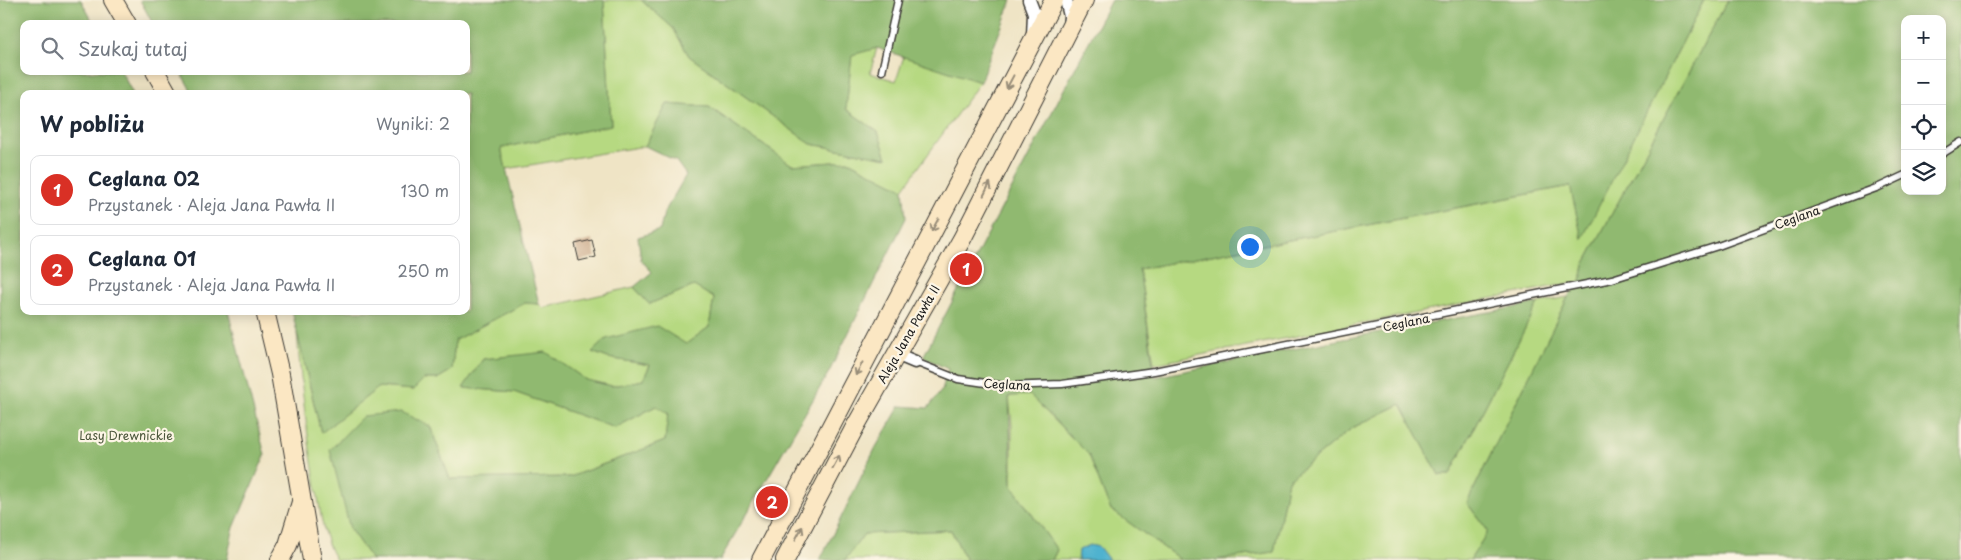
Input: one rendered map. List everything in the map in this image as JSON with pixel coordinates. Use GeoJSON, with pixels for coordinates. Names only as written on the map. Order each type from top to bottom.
{"type":"FeatureCollection","features":[{"type":"Feature","properties":{"kind":"main road"},"geometry":{"type":"LineString","coordinates":[[113,0],[125,20]]}},
{"type":"Feature","properties":{"kind":"main road","name":"Aleja Jana Pawła II"},"geometry":{"type":"LineString","coordinates":[[761,560],[1054,0]]}},
{"type":"Feature","properties":{"kind":"main road","name":"Aleja Jana Pawła II"},"geometry":{"type":"LineString","coordinates":[[785,560],[896,354],[966,231],[1084,0]]}},
{"type":"Feature","properties":{"kind":"main road"},"geometry":{"type":"LineString","coordinates":[[157,75],[166,90]]}},
{"type":"Feature","properties":{"kind":"main road"},"geometry":{"type":"LineString","coordinates":[[266,315],[280,374],[303,495],[312,560]]}},
{"type":"Feature","properties":{"kind":"main road"},"geometry":{"type":"LineString","coordinates":[[280,560],[288,545],[303,495]]}},
{"type":"Feature","properties":{"kind":"street"},"geometry":{"type":"LineString","coordinates":[[1029,0],[1034,13],[1033,39]]}},
{"type":"Feature","properties":{"kind":"street"},"geometry":{"type":"LineString","coordinates":[[1066,0],[1070,16],[1068,32]]}},
{"type":"Feature","properties":{"kind":"street","name":"Ceglana"},"geometry":{"type":"LineString","coordinates":[[896,354],[915,362]]}},
{"type":"Feature","properties":{"kind":"lane"},"geometry":{"type":"LineString","coordinates":[[882,71],[898,0]]}},
{"type":"Feature","properties":{"kind":"lane"},"geometry":{"type":"LineString","coordinates":[[1946,151],[1961,142]]}},
{"type":"Feature","properties":{"kind":"lane","name":"Ceglana"},"geometry":{"type":"LineString","coordinates":[[915,362],[958,379],[1006,386],[1062,384],[1154,372],[1612,279],[1718,246],[1879,187],[1901,177]]}},
{"type":"Feature","properties":{"kind":"green space","name":"Lasy Drewnickie"},"geometry":{"type":"Polygon","coordinates":[[[0,0],[81,0],[92,20],[20,20],[20,75],[123,75],[131,90],[20,90],[20,315],[229,315],[265,455],[233,530],[227,560],[0,560],[0,0]]]}},
{"type":"Feature","properties":{"kind":"green space"},"geometry":{"type":"Polygon","coordinates":[[[140,0],[604,0],[611,125],[501,148],[539,304],[525,303],[455,340],[452,370],[437,379],[424,379],[413,390],[379,387],[321,433],[293,315],[470,315],[470,90],[191,90],[182,75],[470,75],[470,20],[151,20],[140,0]]]}},
{"type":"Feature","properties":{"kind":"green space"},"geometry":{"type":"Polygon","coordinates":[[[604,0],[641,0],[673,28],[689,56],[811,144],[887,158],[878,132],[846,109],[852,54],[877,48],[870,73],[896,81],[904,56],[980,82],[903,189],[848,161],[792,165],[709,107],[667,104],[645,146],[506,169],[501,148],[611,125],[604,0]]]}},
{"type":"Feature","properties":{"kind":"green space"},"geometry":{"type":"Polygon","coordinates":[[[641,0],[1012,0],[980,82],[877,48],[852,55],[846,109],[878,132],[887,158],[811,144],[689,56],[673,28],[641,0]]]}},
{"type":"Feature","properties":{"kind":"green space"},"geometry":{"type":"Polygon","coordinates":[[[1111,0],[1704,0],[1582,239],[1570,186],[1139,269],[1155,377],[1343,339],[1538,303],[1450,475],[1439,475],[1401,404],[1352,428],[1288,480],[1274,552],[1214,560],[1181,560],[1110,509],[1089,455],[1030,395],[1009,396],[1012,486],[1057,550],[1052,560],[966,560],[951,530],[864,534],[845,560],[820,560],[876,447],[900,406],[928,408],[942,390],[948,369],[923,357],[1111,0]]]}},
{"type":"Feature","properties":{"kind":"green space"},"geometry":{"type":"Polygon","coordinates":[[[1704,0],[1728,0],[1584,265],[1581,281],[1154,364],[1139,269],[1571,186],[1582,238],[1704,0]]]}},
{"type":"Feature","properties":{"kind":"green space"},"geometry":{"type":"Polygon","coordinates":[[[1728,0],[1961,0],[1961,560],[1470,560],[1488,531],[1467,503],[1568,297],[1581,281],[1584,265],[1728,0]]]}},
{"type":"Feature","properties":{"kind":"green space"},"geometry":{"type":"Polygon","coordinates":[[[667,104],[709,107],[792,165],[848,161],[903,189],[906,218],[829,372],[720,560],[372,560],[350,529],[330,450],[363,416],[401,412],[430,426],[450,479],[570,477],[665,441],[668,413],[656,406],[615,428],[514,392],[463,388],[483,359],[546,352],[586,380],[612,386],[643,380],[650,365],[608,358],[592,352],[606,339],[657,326],[686,344],[709,327],[714,298],[694,286],[649,304],[634,287],[652,272],[641,260],[638,237],[660,230],[664,213],[686,175],[676,161],[645,146],[667,104]]]}},
{"type":"Feature","properties":{"kind":"green space"},"geometry":{"type":"Polygon","coordinates":[[[694,286],[714,298],[709,327],[686,344],[592,352],[608,358],[650,365],[643,380],[612,386],[586,380],[546,353],[483,359],[464,388],[514,392],[615,428],[656,406],[668,413],[665,441],[570,477],[450,479],[430,426],[350,529],[372,560],[336,560],[325,534],[321,515],[307,429],[297,333],[321,433],[379,387],[413,390],[424,379],[437,379],[452,370],[455,340],[525,303],[539,304],[543,308],[634,287],[649,304],[694,286]]]}},
{"type":"Feature","properties":{"kind":"green space"},"geometry":{"type":"Polygon","coordinates":[[[1568,297],[1467,503],[1488,531],[1470,560],[1214,560],[1274,552],[1288,480],[1352,428],[1401,404],[1439,475],[1450,475],[1538,303],[1568,297]]]}},
{"type":"Feature","properties":{"kind":"green space"},"geometry":{"type":"Polygon","coordinates":[[[1030,395],[1089,455],[1110,509],[1181,560],[1052,560],[1057,550],[1012,486],[1012,426],[1009,396],[1030,395]]]}},
{"type":"Feature","properties":{"kind":"green space"},"geometry":{"type":"Polygon","coordinates":[[[951,530],[966,560],[845,560],[864,534],[951,530]]]}},
{"type":"Feature","properties":{"kind":"water"},"geometry":{"type":"Polygon","coordinates":[[[1090,545],[1099,547],[1109,560],[1078,560],[1079,550],[1090,545]]]}},
{"type":"Feature","properties":{"kind":"building"},"geometry":{"type":"Polygon","coordinates":[[[592,240],[596,257],[579,261],[575,244],[592,240]]]}},
{"type":"Feature","properties":{"kind":"place","name":"Ceglana 02"},"geometry":{"type":"Point","coordinates":[966,269]}},
{"type":"Feature","properties":{"kind":"place","name":"Ceglana 01"},"geometry":{"type":"Point","coordinates":[772,502]}}]}
